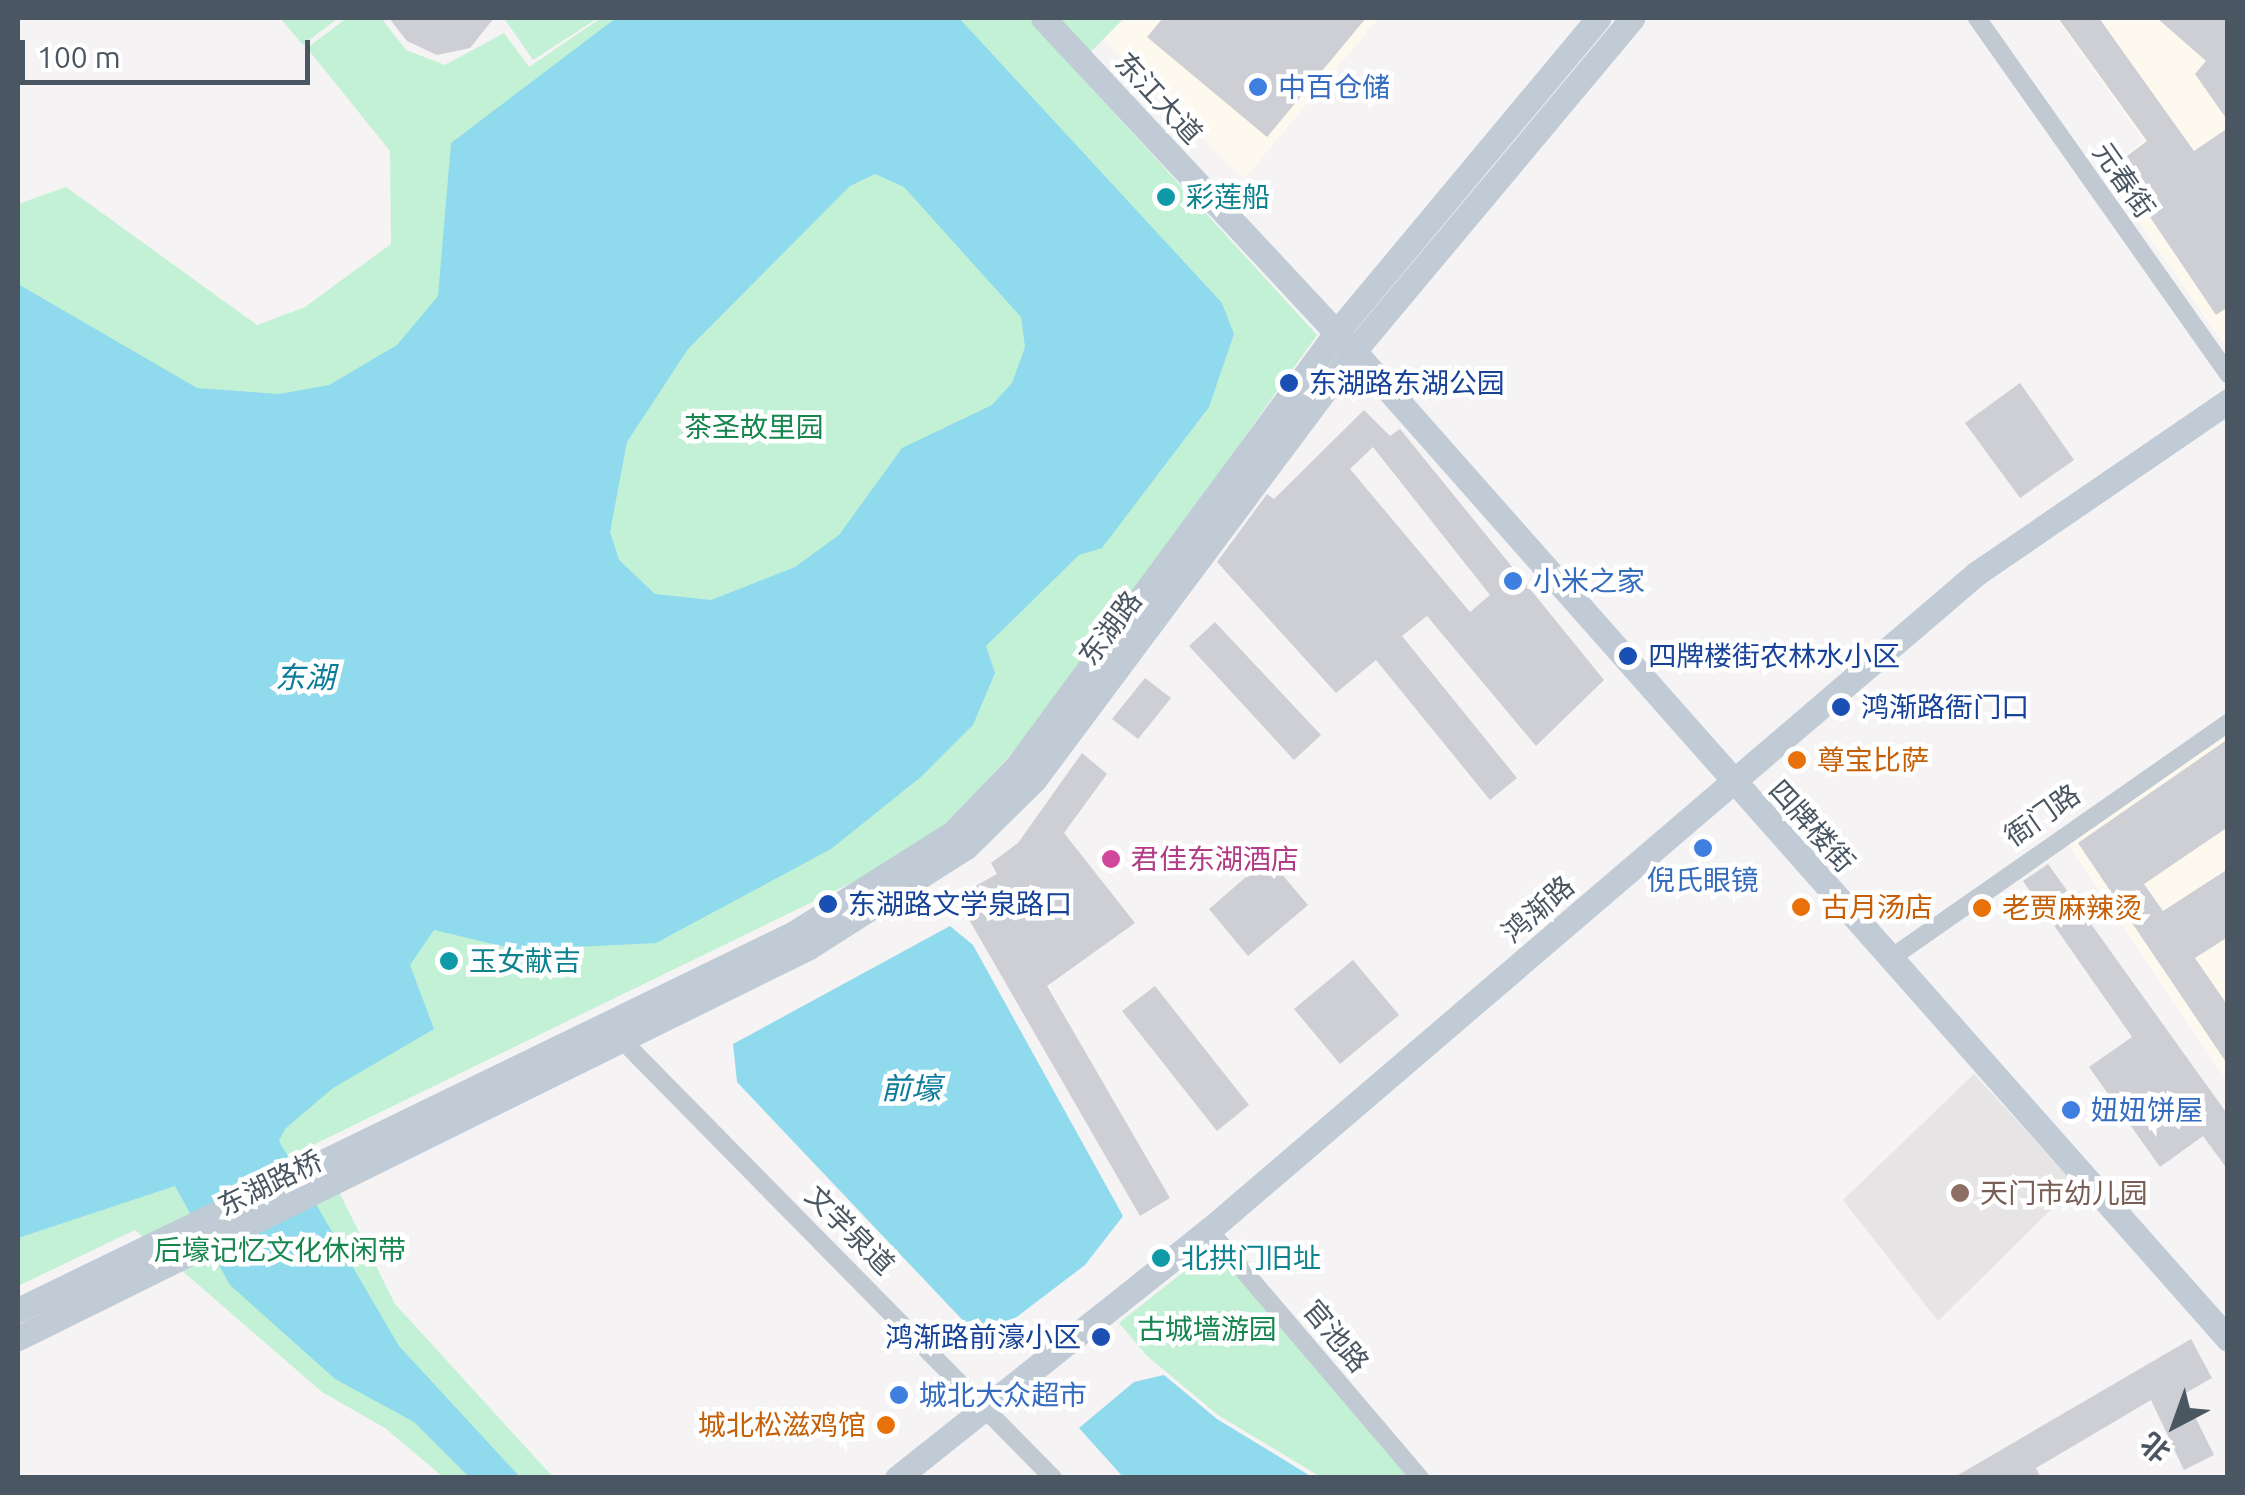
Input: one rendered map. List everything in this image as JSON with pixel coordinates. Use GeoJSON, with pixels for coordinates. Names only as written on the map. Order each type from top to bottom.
{"type":"FeatureCollection","features":[{"type":"Feature","properties":{"kind":"street","name":"东江大道"},"geometry":{"type":"LineString","coordinates":[[1043,18],[1345,342]]}},
{"type":"Feature","properties":{"kind":"street","name":"东湖路"},"geometry":{"type":"LineString","coordinates":[[489,1096],[615,1033],[825,916],[976,813],[1598,18]]}},
{"type":"Feature","properties":{"kind":"street","name":"东湖路"},"geometry":{"type":"LineString","coordinates":[[1345,342],[1632,18]]}},
{"type":"Feature","properties":{"kind":"street","name":"元春街"},"geometry":{"type":"LineString","coordinates":[[1977,18],[2228,374]]}},
{"type":"Feature","properties":{"kind":"street","name":"四牌楼街"},"geometry":{"type":"LineString","coordinates":[[1345,342],[2228,1339]]}},
{"type":"Feature","properties":{"kind":"street","name":"鸿渐路"},"geometry":{"type":"LineString","coordinates":[[897,1478],[1210,1230],[1977,573],[2228,401]]}},
{"type":"Feature","properties":{"kind":"street","name":"衙门路"},"geometry":{"type":"LineString","coordinates":[[1891,958],[2228,722]]}},
{"type":"Feature","properties":{"kind":"street","name":"文学泉道"},"geometry":{"type":"LineString","coordinates":[[615,1033],[1053,1478]]}},
{"type":"Feature","properties":{"kind":"street","name":"东湖路桥"},"geometry":{"type":"LineString","coordinates":[[18,1310],[489,1096]]}},
{"type":"Feature","properties":{"kind":"street","name":"东湖路桥"},"geometry":{"type":"LineString","coordinates":[[18,1338],[489,1096]]}},
{"type":"Feature","properties":{"kind":"street","name":"官池路"},"geometry":{"type":"LineString","coordinates":[[1210,1230],[1420,1478]]}},
{"type":"Feature","properties":{"kind":"shaded area"},"geometry":{"type":"Polygon","coordinates":[[[1125,18],[1379,18],[1244,179],[1104,39],[1125,18]]]}},
{"type":"Feature","properties":{"kind":"shaded area"},"geometry":{"type":"Polygon","coordinates":[[[2056,18],[2227,18],[2227,349],[2103,171],[2144,141],[2056,18]]]}},
{"type":"Feature","properties":{"kind":"shaded area"},"geometry":{"type":"Polygon","coordinates":[[[2227,734],[2227,1081],[2066,842],[2227,734]]]}},
{"type":"Feature","properties":{"kind":"shaded area","name":"天门市幼儿园"},"geometry":{"type":"Polygon","coordinates":[[[1974,1074],[2076,1185],[1938,1321],[1843,1200],[1974,1074]]]}},
{"type":"Feature","properties":{"kind":"green space"},"geometry":{"type":"Polygon","coordinates":[[[280,18],[338,18],[303,45],[280,18]]]}},
{"type":"Feature","properties":{"kind":"green space","name":"东湖"},"geometry":{"type":"Polygon","coordinates":[[[347,18],[381,18],[406,50],[445,65],[504,33],[529,67],[601,18],[1124,18],[1074,69],[1317,335],[1049,712],[951,820],[884,867],[315,1144],[395,1304],[553,1477],[443,1477],[385,1428],[322,1392],[135,1230],[18,1286],[18,204],[66,187],[257,325],[305,307],[391,244],[390,151],[307,48],[347,18]]]}},
{"type":"Feature","properties":{"kind":"green space"},"geometry":{"type":"Polygon","coordinates":[[[504,18],[598,18],[533,60],[504,18]]]}},
{"type":"Feature","properties":{"kind":"green space","name":"古城墙游园"},"geometry":{"type":"Polygon","coordinates":[[[1215,1247],[1411,1477],[1321,1477],[1218,1415],[1147,1356],[1119,1323],[1215,1247]]]}},
{"type":"Feature","properties":{"kind":"water","name":"东湖"},"geometry":{"type":"Polygon","coordinates":[[[616,18],[959,18],[1222,303],[1234,334],[1209,407],[1102,548],[1079,555],[986,646],[995,673],[973,725],[922,776],[831,849],[656,943],[518,950],[434,930],[410,965],[434,1029],[333,1088],[285,1129],[279,1141],[399,1346],[520,1477],[469,1477],[414,1422],[335,1379],[230,1285],[175,1186],[18,1238],[18,284],[197,388],[279,394],[329,385],[397,345],[438,296],[451,143],[616,18]],[[875,174],[850,186],[688,349],[627,442],[610,532],[619,560],[655,594],[711,600],[795,567],[839,535],[902,448],[992,405],[1012,383],[1025,347],[1021,317],[904,187],[875,174]]]}},
{"type":"Feature","properties":{"kind":"water","name":"前壕"},"geometry":{"type":"Polygon","coordinates":[[[950,926],[973,945],[1123,1216],[1085,1265],[1001,1329],[971,1329],[737,1082],[733,1044],[950,926]]]}},
{"type":"Feature","properties":{"kind":"water"},"geometry":{"type":"Polygon","coordinates":[[[1164,1375],[1217,1419],[1312,1477],[1123,1477],[1079,1428],[1134,1382],[1164,1375]]]}},
{"type":"Feature","properties":{"kind":"building"},"geometry":{"type":"Polygon","coordinates":[[[389,18],[494,18],[470,48],[437,55],[407,41],[389,18]]]}},
{"type":"Feature","properties":{"kind":"building","name":"中百仓储"},"geometry":{"type":"Polygon","coordinates":[[[1163,18],[1366,18],[1267,137],[1147,37],[1163,18]]]}},
{"type":"Feature","properties":{"kind":"building"},"geometry":{"type":"Polygon","coordinates":[[[2058,18],[2099,18],[2194,151],[2228,128],[2228,307],[2216,315],[2115,165],[2147,141],[2058,18]]]}},
{"type":"Feature","properties":{"kind":"building"},"geometry":{"type":"Polygon","coordinates":[[[2157,18],[2228,18],[2228,121],[2195,74],[2206,61],[2157,18]]]}},
{"type":"Feature","properties":{"kind":"building"},"geometry":{"type":"Polygon","coordinates":[[[2020,383],[2074,460],[2020,498],[1965,423],[2020,383]]]}},
{"type":"Feature","properties":{"kind":"building"},"geometry":{"type":"Polygon","coordinates":[[[1364,410],[1390,436],[1400,429],[1604,680],[1536,746],[1427,616],[1402,636],[1517,778],[1490,800],[1376,660],[1336,693],[1217,562],[1267,494],[1274,499],[1364,410]],[[1373,447],[1350,469],[1470,612],[1490,595],[1373,447]]]}},
{"type":"Feature","properties":{"kind":"building"},"geometry":{"type":"Polygon","coordinates":[[[1215,622],[1321,735],[1294,760],[1189,646],[1215,622]]]}},
{"type":"Feature","properties":{"kind":"building"},"geometry":{"type":"Polygon","coordinates":[[[1145,678],[1171,698],[1138,739],[1112,719],[1145,678]]]}},
{"type":"Feature","properties":{"kind":"building"},"geometry":{"type":"Polygon","coordinates":[[[2228,739],[2228,827],[2144,884],[2163,911],[2228,869],[2228,937],[2195,958],[2228,1006],[2228,1065],[2078,843],[2228,739]]]}},
{"type":"Feature","properties":{"kind":"building"},"geometry":{"type":"Polygon","coordinates":[[[1082,753],[1107,774],[1064,833],[1135,923],[1047,986],[1170,1198],[1140,1216],[956,897],[997,874],[991,863],[1018,843],[1082,753]]]}},
{"type":"Feature","properties":{"kind":"building"},"geometry":{"type":"Polygon","coordinates":[[[1268,858],[1308,905],[1248,956],[1209,909],[1268,858]]]}},
{"type":"Feature","properties":{"kind":"building"},"geometry":{"type":"Polygon","coordinates":[[[2048,864],[2228,1115],[2228,1170],[2203,1136],[2160,1167],[2089,1067],[2132,1037],[2023,881],[2048,864]]]}},
{"type":"Feature","properties":{"kind":"building"},"geometry":{"type":"Polygon","coordinates":[[[1353,960],[1399,1015],[1340,1064],[1294,1009],[1353,960]]]}},
{"type":"Feature","properties":{"kind":"building"},"geometry":{"type":"Polygon","coordinates":[[[1155,986],[1249,1105],[1217,1131],[1122,1011],[1155,986]]]}},
{"type":"Feature","properties":{"kind":"building"},"geometry":{"type":"Polygon","coordinates":[[[2191,1339],[2212,1378],[2184,1394],[2214,1455],[2184,1470],[2151,1400],[2036,1468],[2041,1478],[1953,1478],[2191,1339]]]}},
{"type":"Feature","properties":{"kind":"place","name":"中百仓储"},"geometry":{"type":"Point","coordinates":[1258,87]}},
{"type":"Feature","properties":{"kind":"place","name":"彩莲船"},"geometry":{"type":"Point","coordinates":[1166,197]}},
{"type":"Feature","properties":{"kind":"place","name":"东湖路东湖公园"},"geometry":{"type":"Point","coordinates":[1289,383]}},
{"type":"Feature","properties":{"kind":"place","name":"小米之家"},"geometry":{"type":"Point","coordinates":[1513,581]}},
{"type":"Feature","properties":{"kind":"place","name":"四牌楼街农林水小区"},"geometry":{"type":"Point","coordinates":[1628,656]}},
{"type":"Feature","properties":{"kind":"place","name":"鸿渐路衙门口"},"geometry":{"type":"Point","coordinates":[1841,707]}},
{"type":"Feature","properties":{"kind":"place","name":"尊宝比萨"},"geometry":{"type":"Point","coordinates":[1797,760]}},
{"type":"Feature","properties":{"kind":"place","name":"倪氏眼镜"},"geometry":{"type":"Point","coordinates":[1703,848]}},
{"type":"Feature","properties":{"kind":"place","name":"君佳东湖酒店"},"geometry":{"type":"Point","coordinates":[1111,859]}},
{"type":"Feature","properties":{"kind":"place","name":"东湖路文学泉路口"},"geometry":{"type":"Point","coordinates":[828,904]}},
{"type":"Feature","properties":{"kind":"place","name":"古月汤店"},"geometry":{"type":"Point","coordinates":[1801,907]}},
{"type":"Feature","properties":{"kind":"place","name":"老贾麻辣烫"},"geometry":{"type":"Point","coordinates":[1982,908]}},
{"type":"Feature","properties":{"kind":"place","name":"玉女献吉"},"geometry":{"type":"Point","coordinates":[449,961]}},
{"type":"Feature","properties":{"kind":"place","name":"妞妞饼屋"},"geometry":{"type":"Point","coordinates":[2071,1110]}},
{"type":"Feature","properties":{"kind":"place","name":"天门市幼儿园"},"geometry":{"type":"Point","coordinates":[1960,1193]}},
{"type":"Feature","properties":{"kind":"place","name":"北拱门旧址"},"geometry":{"type":"Point","coordinates":[1161,1258]}},
{"type":"Feature","properties":{"kind":"place","name":"鸿渐路前濠小区"},"geometry":{"type":"Point","coordinates":[1101,1337]}},
{"type":"Feature","properties":{"kind":"place","name":"城北大众超市"},"geometry":{"type":"Point","coordinates":[899,1395]}},
{"type":"Feature","properties":{"kind":"place","name":"城北松滋鸡馆"},"geometry":{"type":"Point","coordinates":[886,1425]}},
{"type":"Feature","properties":{"kind":"park label","name":"茶圣故里园"},"geometry":{"type":"Point","coordinates":[754,427]}},
{"type":"Feature","properties":{"kind":"park label","name":"后壕记忆文化休闲带"},"geometry":{"type":"Point","coordinates":[280,1250]}}]}
